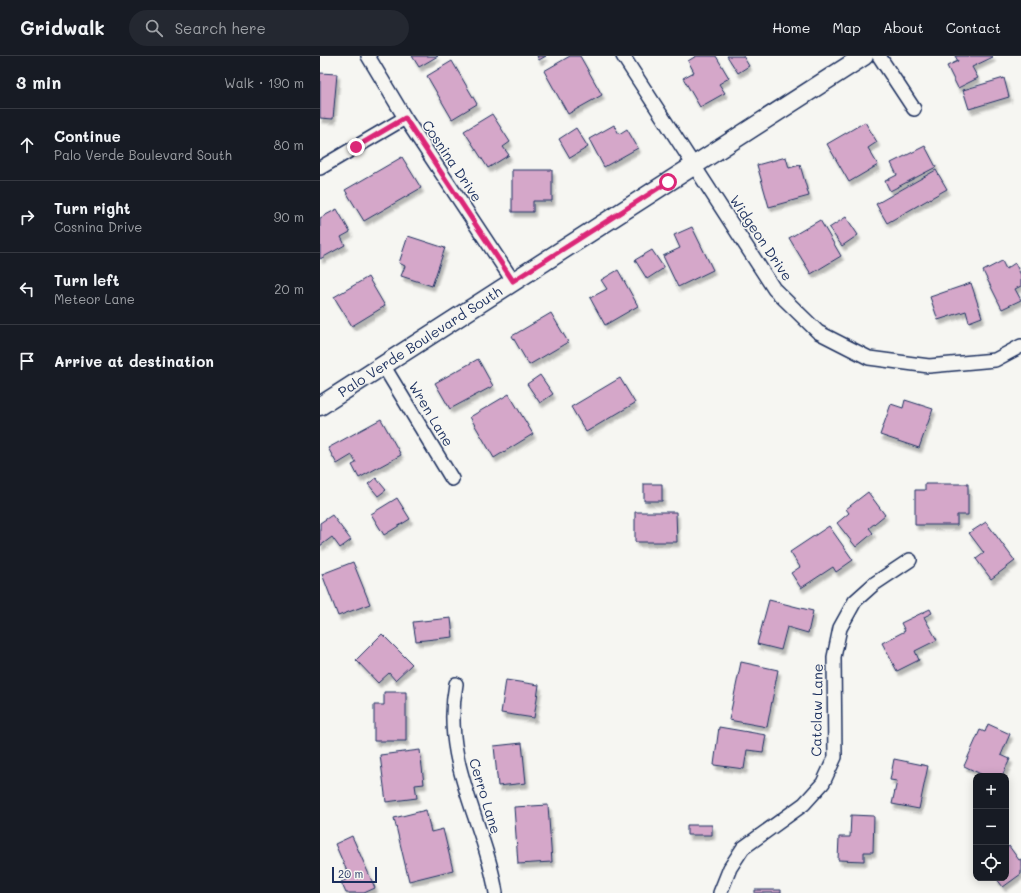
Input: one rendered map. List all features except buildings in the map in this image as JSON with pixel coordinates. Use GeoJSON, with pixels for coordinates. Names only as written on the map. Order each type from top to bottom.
{"type":"FeatureCollection","features":[{"type":"Feature","properties":{"kind":"main road","name":"Palo Verde Boulevard South"},"geometry":{"type":"LineString","coordinates":[[320,406],[864,56]]}},
{"type":"Feature","properties":{"kind":"street","name":"Cosnina Drive"},"geometry":{"type":"LineString","coordinates":[[368,56],[405,118],[513,281]]}},
{"type":"Feature","properties":{"kind":"street","name":"Widgeon Drive"},"geometry":{"type":"LineString","coordinates":[[623,56],[774,289],[818,332],[869,358],[930,366],[995,360],[1021,346]]}},
{"type":"Feature","properties":{"kind":"street"},"geometry":{"type":"LineString","coordinates":[[879,56],[914,109]]}},
{"type":"Feature","properties":{"kind":"street"},"geometry":{"type":"LineString","coordinates":[[320,168],[405,118]]}},
{"type":"Feature","properties":{"kind":"street","name":"Wren Lane"},"geometry":{"type":"LineString","coordinates":[[383,365],[452,479]]}},
{"type":"Feature","properties":{"kind":"street","name":"Catclaw Lane"},"geometry":{"type":"LineString","coordinates":[[720,893],[730,868],[743,848],[804,804],[823,783],[835,757],[834,657],[840,628],[856,601],[874,584],[910,560]]}},
{"type":"Feature","properties":{"kind":"street","name":"Cerro Lane"},"geometry":{"type":"LineString","coordinates":[[456,684],[452,703],[452,728],[457,763],[466,795],[478,825],[496,893]]}},
{"type":"Feature","properties":{"kind":"route"},"geometry":{"type":"LineString","coordinates":[[356,147],[405,118],[513,281],[668,182]]}}]}
